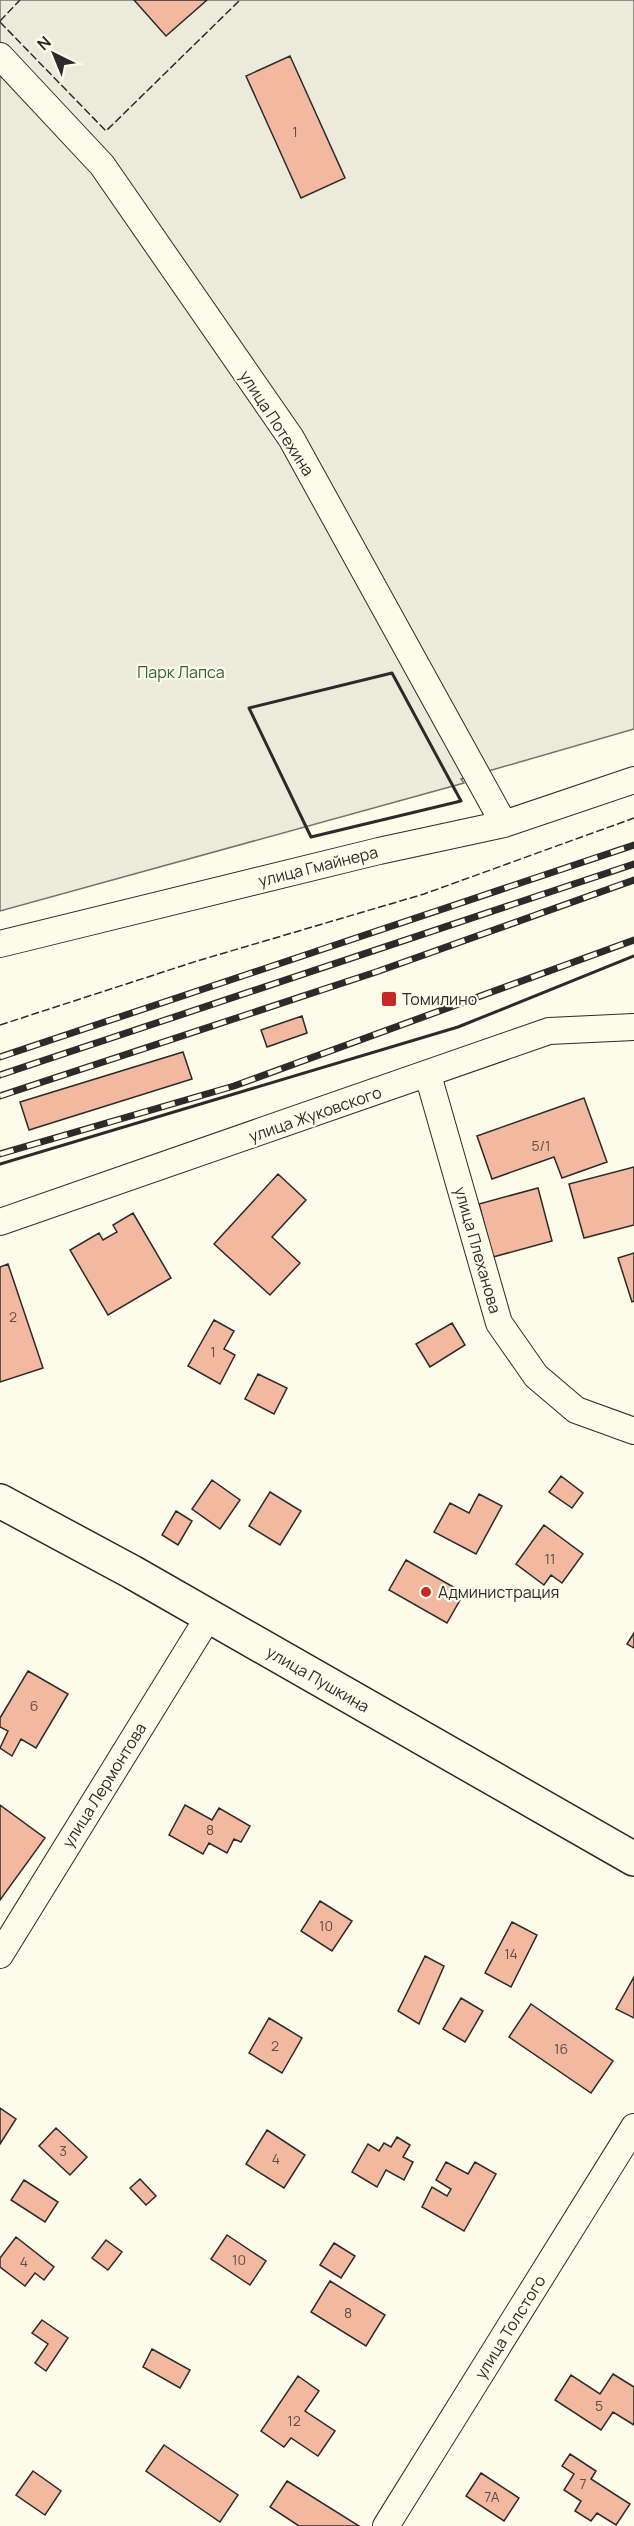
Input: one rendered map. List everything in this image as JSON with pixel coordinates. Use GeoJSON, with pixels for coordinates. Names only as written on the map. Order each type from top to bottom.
{"type":"FeatureCollection","features":[{"type":"Feature","properties":{"kind":"main road","name":"улица Пушкина"},"geometry":{"type":"LineString","coordinates":[[0,1501],[208,1616],[634,1859]]}},
{"type":"Feature","properties":{"kind":"street","name":"улица Потехина"},"geometry":{"type":"LineString","coordinates":[[0,56],[102,165],[291,438],[504,824]]}},
{"type":"Feature","properties":{"kind":"street","name":"улица Гмайнера"},"geometry":{"type":"LineString","coordinates":[[0,944],[379,851],[504,824],[634,780]]}},
{"type":"Feature","properties":{"kind":"street","name":"улица Жуковского"},"geometry":{"type":"LineString","coordinates":[[0,1222],[549,1031],[634,1027]]}},
{"type":"Feature","properties":{"kind":"street","name":"улица Плеханова"},"geometry":{"type":"LineString","coordinates":[[428,1075],[499,1323],[536,1376],[576,1410],[634,1431]]}},
{"type":"Feature","properties":{"kind":"street","name":"улица Лермонтова"},"geometry":{"type":"LineString","coordinates":[[0,1955],[208,1616]]}},
{"type":"Feature","properties":{"kind":"street","name":"улица Толстого"},"geometry":{"type":"LineString","coordinates":[[386,2526],[634,2127]]}},
{"type":"Feature","properties":{"kind":"green space","name":"Парк Лапса"},"geometry":{"type":"Polygon","coordinates":[[[0,0],[634,0],[634,729],[461,779],[464,783],[0,911],[0,0]]]}},
{"type":"Feature","properties":{"kind":"building"},"geometry":{"type":"Polygon","coordinates":[[[134,0],[207,0],[166,36],[134,0]]]}},
{"type":"Feature","properties":{"kind":"building"},"geometry":{"type":"Polygon","coordinates":[[[290,56],[345,178],[301,198],[246,76],[290,56]]]}},
{"type":"Feature","properties":{"kind":"building"},"geometry":{"type":"Polygon","coordinates":[[[302,1016],[307,1033],[267,1047],[261,1030],[302,1016]]]}},
{"type":"Feature","properties":{"kind":"building"},"geometry":{"type":"Polygon","coordinates":[[[183,1052],[192,1079],[29,1130],[20,1102],[183,1052]]]}},
{"type":"Feature","properties":{"kind":"building"},"geometry":{"type":"Polygon","coordinates":[[[584,1098],[607,1162],[562,1178],[554,1157],[492,1179],[477,1136],[584,1098]]]}},
{"type":"Feature","properties":{"kind":"building"},"geometry":{"type":"Polygon","coordinates":[[[634,1167],[634,1225],[584,1238],[569,1184],[634,1167]]]}},
{"type":"Feature","properties":{"kind":"building"},"geometry":{"type":"Polygon","coordinates":[[[278,1174],[306,1200],[272,1237],[300,1263],[270,1295],[214,1244],[278,1174]]]}},
{"type":"Feature","properties":{"kind":"building"},"geometry":{"type":"Polygon","coordinates":[[[538,1188],[552,1241],[493,1257],[479,1204],[538,1188]]]}},
{"type":"Feature","properties":{"kind":"building"},"geometry":{"type":"Polygon","coordinates":[[[133,1213],[171,1278],[108,1315],[70,1250],[99,1233],[103,1240],[117,1232],[113,1225],[133,1213]]]}},
{"type":"Feature","properties":{"kind":"building"},"geometry":{"type":"Polygon","coordinates":[[[634,1253],[634,1301],[632,1302],[618,1258],[634,1253]]]}},
{"type":"Feature","properties":{"kind":"building"},"geometry":{"type":"Polygon","coordinates":[[[8,1264],[43,1368],[0,1382],[0,1267],[8,1264]]]}},
{"type":"Feature","properties":{"kind":"building"},"geometry":{"type":"Polygon","coordinates":[[[214,1320],[234,1331],[224,1349],[235,1355],[220,1384],[188,1366],[214,1320]]]}},
{"type":"Feature","properties":{"kind":"building"},"geometry":{"type":"Polygon","coordinates":[[[452,1323],[465,1345],[430,1367],[416,1344],[452,1323]]]}},
{"type":"Feature","properties":{"kind":"building"},"geometry":{"type":"Polygon","coordinates":[[[258,1374],[287,1388],[274,1414],[245,1399],[258,1374]]]}},
{"type":"Feature","properties":{"kind":"building"},"geometry":{"type":"Polygon","coordinates":[[[561,1476],[583,1493],[572,1508],[549,1492],[561,1476]]]}},
{"type":"Feature","properties":{"kind":"building"},"geometry":{"type":"Polygon","coordinates":[[[212,1480],[240,1500],[220,1529],[192,1509],[212,1480]]]}},
{"type":"Feature","properties":{"kind":"building"},"geometry":{"type":"Polygon","coordinates":[[[270,1492],[301,1511],[280,1545],[249,1526],[270,1492]]]}},
{"type":"Feature","properties":{"kind":"building"},"geometry":{"type":"Polygon","coordinates":[[[479,1494],[502,1506],[476,1554],[434,1532],[450,1503],[469,1513],[479,1494]]]}},
{"type":"Feature","properties":{"kind":"building"},"geometry":{"type":"Polygon","coordinates":[[[176,1511],[192,1521],[178,1545],[162,1535],[176,1511]]]}},
{"type":"Feature","properties":{"kind":"building"},"geometry":{"type":"Polygon","coordinates":[[[544,1525],[583,1554],[562,1583],[551,1575],[544,1585],[516,1564],[544,1525]]]}},
{"type":"Feature","properties":{"kind":"building","name":"Администрация"},"geometry":{"type":"Polygon","coordinates":[[[406,1560],[464,1593],[447,1623],[389,1590],[406,1560]]]}},
{"type":"Feature","properties":{"kind":"building"},"geometry":{"type":"Polygon","coordinates":[[[634,1633],[634,1648],[627,1644],[634,1633]]]}},
{"type":"Feature","properties":{"kind":"building"},"geometry":{"type":"Polygon","coordinates":[[[28,1671],[68,1694],[36,1748],[21,1739],[12,1756],[0,1748],[8,1731],[0,1727],[0,1718],[28,1671]]]}},
{"type":"Feature","properties":{"kind":"building"},"geometry":{"type":"Polygon","coordinates":[[[0,1805],[45,1838],[0,1900],[0,1805]]]}},
{"type":"Feature","properties":{"kind":"building"},"geometry":{"type":"Polygon","coordinates":[[[185,1805],[212,1820],[219,1808],[250,1826],[241,1842],[234,1839],[227,1853],[209,1843],[203,1854],[169,1835],[185,1805]]]}},
{"type":"Feature","properties":{"kind":"building"},"geometry":{"type":"Polygon","coordinates":[[[320,1901],[352,1921],[332,1951],[301,1931],[320,1901]]]}},
{"type":"Feature","properties":{"kind":"building"},"geometry":{"type":"Polygon","coordinates":[[[512,1922],[537,1935],[511,1987],[485,1973],[512,1922]]]}},
{"type":"Feature","properties":{"kind":"building"},"geometry":{"type":"Polygon","coordinates":[[[425,1956],[444,1966],[419,2024],[398,2011],[425,1956]]]}},
{"type":"Feature","properties":{"kind":"building"},"geometry":{"type":"Polygon","coordinates":[[[634,1977],[634,2018],[616,2009],[634,1977]]]}},
{"type":"Feature","properties":{"kind":"building"},"geometry":{"type":"Polygon","coordinates":[[[461,1998],[483,2011],[465,2042],[443,2029],[461,1998]]]}},
{"type":"Feature","properties":{"kind":"building"},"geometry":{"type":"Polygon","coordinates":[[[531,2004],[613,2061],[591,2093],[509,2037],[531,2004]]]}},
{"type":"Feature","properties":{"kind":"building"},"geometry":{"type":"Polygon","coordinates":[[[269,2018],[302,2038],[282,2073],[249,2053],[269,2018]]]}},
{"type":"Feature","properties":{"kind":"building"},"geometry":{"type":"Polygon","coordinates":[[[0,2108],[16,2119],[0,2144],[0,2108]]]}},
{"type":"Feature","properties":{"kind":"building"},"geometry":{"type":"Polygon","coordinates":[[[56,2128],[87,2157],[70,2175],[39,2146],[56,2128]]]}},
{"type":"Feature","properties":{"kind":"building"},"geometry":{"type":"Polygon","coordinates":[[[267,2130],[305,2155],[284,2188],[246,2164],[267,2130]]]}},
{"type":"Feature","properties":{"kind":"building"},"geometry":{"type":"Polygon","coordinates":[[[397,2137],[410,2145],[403,2157],[413,2162],[404,2180],[386,2170],[377,2187],[352,2172],[368,2144],[379,2151],[384,2143],[391,2147],[397,2137]]]}},
{"type":"Feature","properties":{"kind":"building"},"geometry":{"type":"Polygon","coordinates":[[[446,2162],[468,2174],[475,2162],[496,2174],[464,2231],[422,2207],[432,2187],[447,2196],[451,2189],[436,2180],[446,2162]]]}},
{"type":"Feature","properties":{"kind":"building"},"geometry":{"type":"Polygon","coordinates":[[[140,2179],[156,2196],[146,2205],[130,2188],[140,2179]]]}},
{"type":"Feature","properties":{"kind":"building"},"geometry":{"type":"Polygon","coordinates":[[[24,2180],[58,2202],[45,2222],[11,2200],[24,2180]]]}},
{"type":"Feature","properties":{"kind":"building"},"geometry":{"type":"Polygon","coordinates":[[[227,2235],[266,2261],[250,2285],[211,2259],[227,2235]]]}},
{"type":"Feature","properties":{"kind":"building"},"geometry":{"type":"Polygon","coordinates":[[[16,2237],[54,2267],[44,2280],[35,2273],[25,2286],[0,2267],[0,2258],[16,2237]]]}},
{"type":"Feature","properties":{"kind":"building"},"geometry":{"type":"Polygon","coordinates":[[[106,2240],[122,2252],[108,2270],[92,2258],[106,2240]]]}},
{"type":"Feature","properties":{"kind":"building"},"geometry":{"type":"Polygon","coordinates":[[[334,2243],[355,2256],[341,2278],[320,2265],[334,2243]]]}},
{"type":"Feature","properties":{"kind":"building"},"geometry":{"type":"Polygon","coordinates":[[[330,2281],[385,2315],[366,2346],[311,2312],[330,2281]]]}},
{"type":"Feature","properties":{"kind":"building"},"geometry":{"type":"Polygon","coordinates":[[[42,2320],[68,2338],[46,2371],[35,2363],[48,2344],[32,2333],[42,2320]]]}},
{"type":"Feature","properties":{"kind":"building"},"geometry":{"type":"Polygon","coordinates":[[[152,2349],[190,2370],[180,2388],[143,2367],[152,2349]]]}},
{"type":"Feature","properties":{"kind":"building"},"geometry":{"type":"Polygon","coordinates":[[[613,2374],[634,2387],[634,2425],[613,2412],[601,2430],[555,2400],[571,2375],[600,2394],[613,2374]]]}},
{"type":"Feature","properties":{"kind":"building"},"geometry":{"type":"Polygon","coordinates":[[[298,2376],[319,2391],[305,2411],[335,2431],[318,2456],[291,2438],[284,2447],[261,2431],[298,2376]]]}},
{"type":"Feature","properties":{"kind":"building"},"geometry":{"type":"Polygon","coordinates":[[[164,2445],[238,2495],[220,2522],[146,2471],[164,2445]]]}},
{"type":"Feature","properties":{"kind":"building"},"geometry":{"type":"Polygon","coordinates":[[[570,2454],[596,2471],[591,2479],[630,2504],[616,2525],[597,2513],[591,2521],[575,2511],[581,2501],[564,2490],[574,2474],[562,2466],[570,2454]]]}},
{"type":"Feature","properties":{"kind":"building"},"geometry":{"type":"Polygon","coordinates":[[[33,2471],[61,2491],[45,2515],[16,2495],[33,2471]]]}},
{"type":"Feature","properties":{"kind":"building"},"geometry":{"type":"Polygon","coordinates":[[[481,2473],[519,2498],[504,2521],[466,2496],[481,2473]]]}},
{"type":"Feature","properties":{"kind":"building"},"geometry":{"type":"Polygon","coordinates":[[[287,2481],[359,2526],[299,2526],[270,2507],[287,2481]]]}},
{"type":"Feature","properties":{"kind":"railway"},"geometry":{"type":"LineString","coordinates":[[0,1057],[634,845]]}},
{"type":"Feature","properties":{"kind":"railway"},"geometry":{"type":"LineString","coordinates":[[0,1075],[634,864]]}},
{"type":"Feature","properties":{"kind":"railway"},"geometry":{"type":"LineString","coordinates":[[0,1096],[379,971],[634,880]]}},
{"type":"Feature","properties":{"kind":"railway"},"geometry":{"type":"LineString","coordinates":[[0,1154],[234,1086],[634,940]]}},
{"type":"Feature","properties":{"kind":"fence"},"geometry":{"type":"LineString","coordinates":[[0,21],[20,0]]}},
{"type":"Feature","properties":{"kind":"fence"},"geometry":{"type":"LineString","coordinates":[[0,22],[106,131],[240,0]]}},
{"type":"Feature","properties":{"kind":"fence"},"geometry":{"type":"LineString","coordinates":[[0,1025],[197,961],[424,894],[634,818]]}},
{"type":"Feature","properties":{"kind":"wall"},"geometry":{"type":"LineString","coordinates":[[392,673],[461,801],[311,837],[249,708],[392,673]]}},
{"type":"Feature","properties":{"kind":"wall"},"geometry":{"type":"LineString","coordinates":[[0,1164],[458,1027],[634,956]]}},
{"type":"Feature","properties":{"kind":"place","name":"Томилино"},"geometry":{"type":"Point","coordinates":[389,999]}},
{"type":"Feature","properties":{"kind":"place","name":"Администрация"},"geometry":{"type":"Point","coordinates":[426,1592]}}]}
